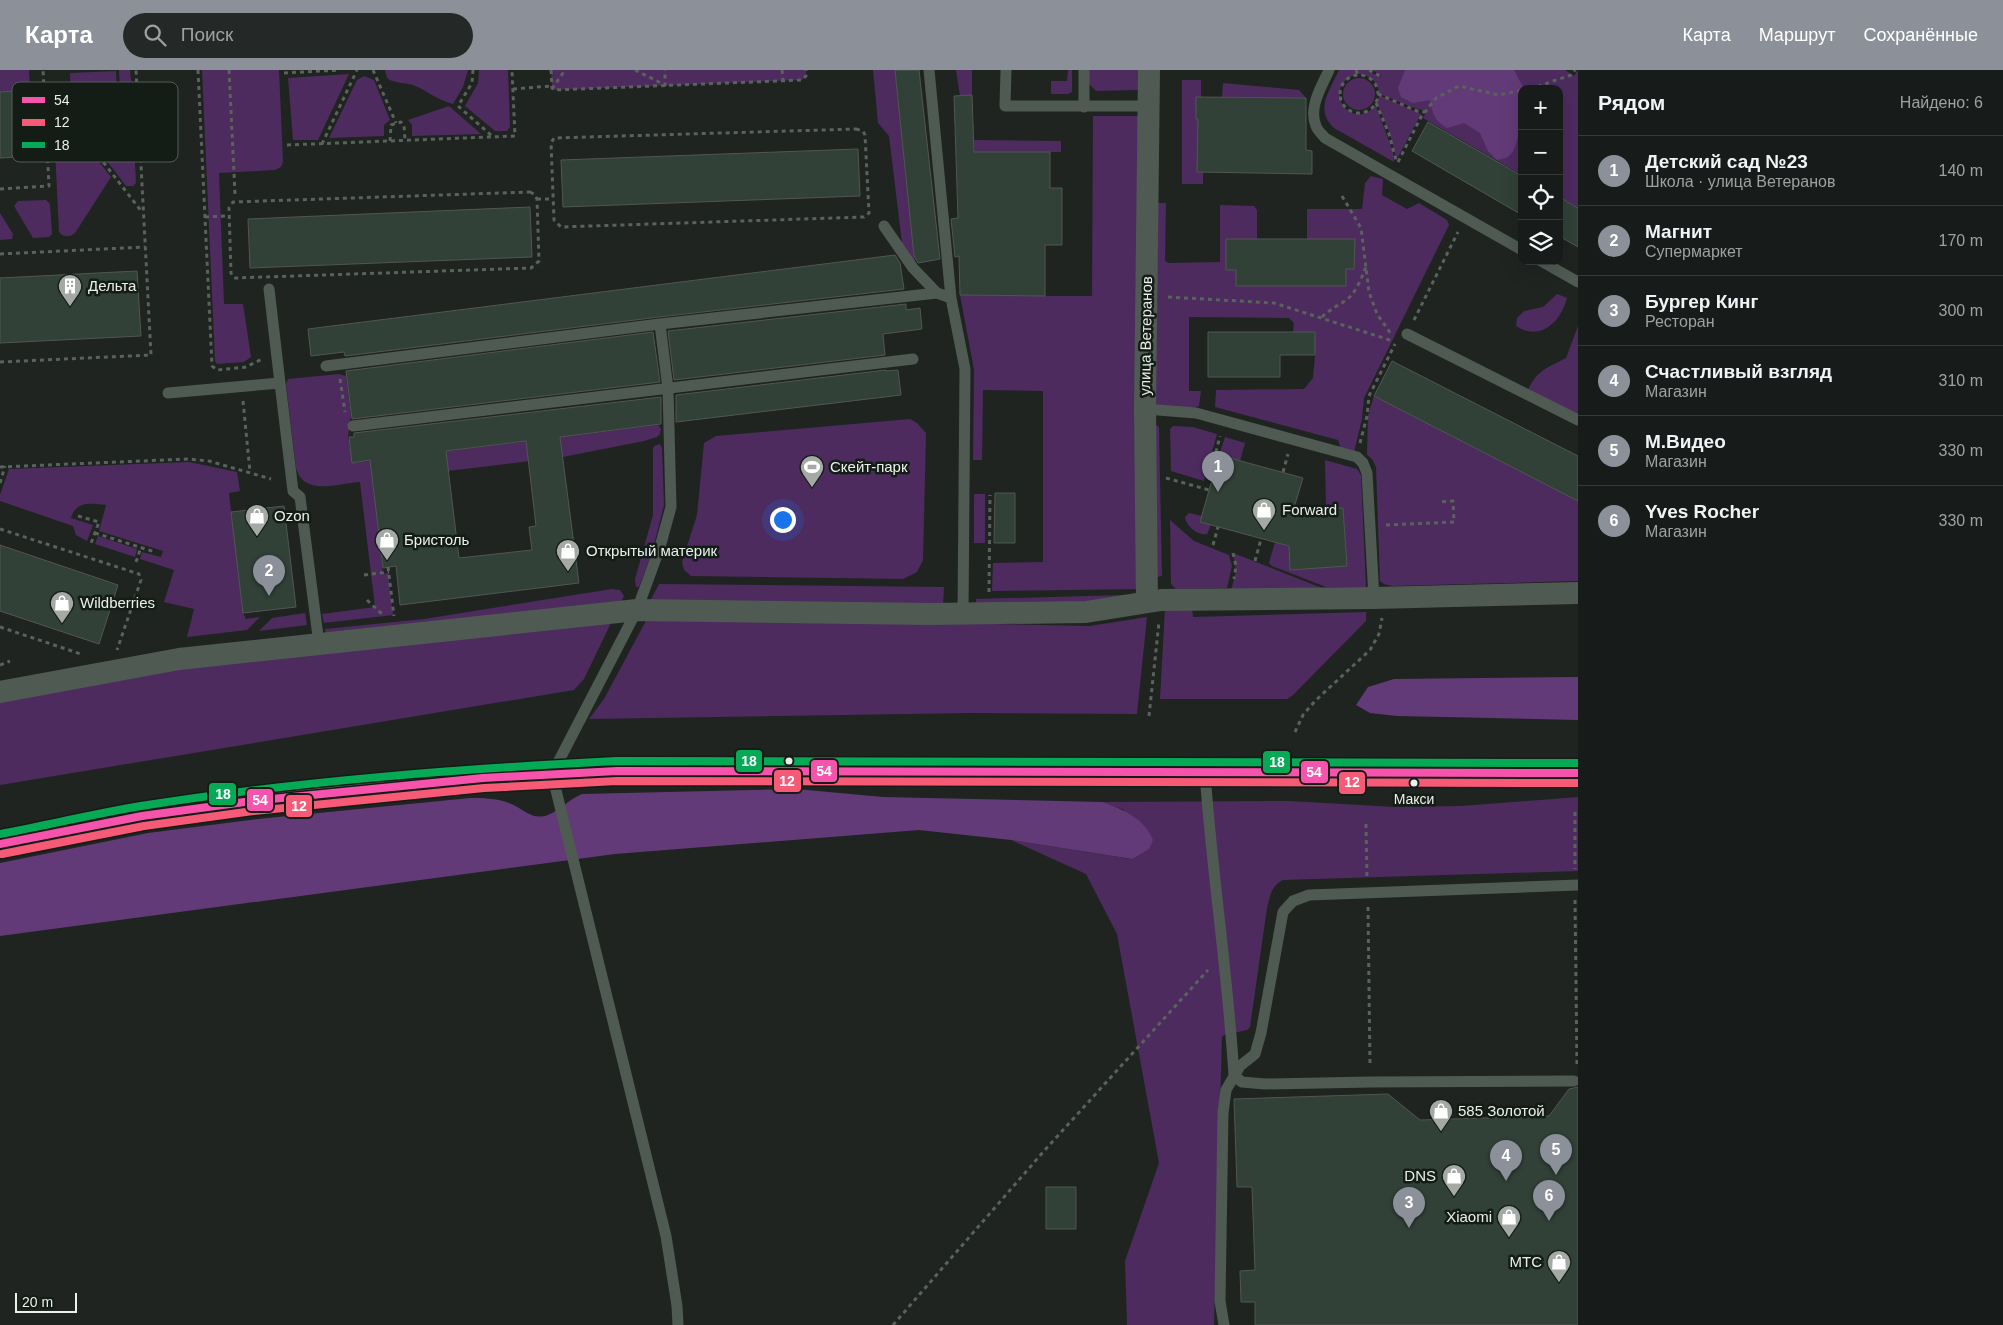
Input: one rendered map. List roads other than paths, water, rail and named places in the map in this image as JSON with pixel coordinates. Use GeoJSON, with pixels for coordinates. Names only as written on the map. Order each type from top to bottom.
{"type":"FeatureCollection","features":[{"type":"Feature","properties":{"kind":"main road"},"geometry":{"type":"LineString","coordinates":[[0,844],[142,816],[252,801],[408,784],[617,771],[1578,773]]}},
{"type":"Feature","properties":{"kind":"street","name":"улица Ветеранов"},"geometry":{"type":"LineString","coordinates":[[1149,70],[1145,409],[1153,609]]}},
{"type":"Feature","properties":{"kind":"street"},"geometry":{"type":"LineString","coordinates":[[0,692],[179,659],[637,610],[963,614],[1086,612],[1374,598],[1578,594]]}},
{"type":"Feature","properties":{"kind":"lane"},"geometry":{"type":"LineString","coordinates":[[929,70],[951,298],[966,369],[963,614]]}},
{"type":"Feature","properties":{"kind":"lane"},"geometry":{"type":"LineString","coordinates":[[1006,70],[1005,106],[1148,106]]}},
{"type":"Feature","properties":{"kind":"lane"},"geometry":{"type":"LineString","coordinates":[[1084,70],[1084,106]]}},
{"type":"Feature","properties":{"kind":"lane"},"geometry":{"type":"LineString","coordinates":[[1329,70],[1317,96],[1313,113],[1316,127],[1325,138],[1518,248]]}},
{"type":"Feature","properties":{"kind":"lane"},"geometry":{"type":"LineString","coordinates":[[884,226],[912,268],[937,293],[951,298]]}},
{"type":"Feature","properties":{"kind":"lane"},"geometry":{"type":"LineString","coordinates":[[1548,265],[1578,282]]}},
{"type":"Feature","properties":{"kind":"lane"},"geometry":{"type":"LineString","coordinates":[[268,289],[293,491],[300,497],[318,644]]}},
{"type":"Feature","properties":{"kind":"lane"},"geometry":{"type":"LineString","coordinates":[[332,365],[660,324],[937,293]]}},
{"type":"Feature","properties":{"kind":"lane"},"geometry":{"type":"LineString","coordinates":[[660,324],[668,389],[671,507],[660,547],[637,610],[552,774],[666,1236],[677,1306],[678,1325]]}},
{"type":"Feature","properties":{"kind":"lane"},"geometry":{"type":"LineString","coordinates":[[1407,334],[1578,420]]}},
{"type":"Feature","properties":{"kind":"lane"},"geometry":{"type":"LineString","coordinates":[[353,426],[913,359]]}},
{"type":"Feature","properties":{"kind":"lane"},"geometry":{"type":"LineString","coordinates":[[168,393],[280,384]]}},
{"type":"Feature","properties":{"kind":"lane"},"geometry":{"type":"LineString","coordinates":[[1145,409],[1196,413],[1357,457],[1364,463],[1367,472],[1374,598]]}},
{"type":"Feature","properties":{"kind":"lane"},"geometry":{"type":"LineString","coordinates":[[1205,773],[1209,832],[1232,1036],[1234,1076]]}},
{"type":"Feature","properties":{"kind":"lane"},"geometry":{"type":"LineString","coordinates":[[1224,1325],[1220,1301],[1223,1113],[1226,1090],[1240,1066],[1255,1054],[1261,1033],[1283,912],[1293,901],[1309,895],[1576,885]]}},
{"type":"Feature","properties":{"kind":"lane"},"geometry":{"type":"LineString","coordinates":[[1234,1076],[1242,1082],[1265,1084],[1576,1076]]}},
{"type":"Feature","properties":{"kind":"place","name":"Дельта"},"geometry":{"type":"Point","coordinates":[70,307]}},
{"type":"Feature","properties":{"kind":"place","name":"Скейт-парк"},"geometry":{"type":"Point","coordinates":[812,488]}},
{"type":"Feature","properties":{"kind":"place","name":"Детский сад №23"},"geometry":{"type":"Point","coordinates":[1218,492]}},
{"type":"Feature","properties":{"kind":"place","name":"Forward"},"geometry":{"type":"Point","coordinates":[1264,531]}},
{"type":"Feature","properties":{"kind":"place","name":"Ozon"},"geometry":{"type":"Point","coordinates":[257,537]}},
{"type":"Feature","properties":{"kind":"place","name":"Бристоль"},"geometry":{"type":"Point","coordinates":[387,561]}},
{"type":"Feature","properties":{"kind":"place","name":"Открытый материк"},"geometry":{"type":"Point","coordinates":[568,572]}},
{"type":"Feature","properties":{"kind":"place","name":"Магнит"},"geometry":{"type":"Point","coordinates":[269,596]}},
{"type":"Feature","properties":{"kind":"place","name":"Wildberries"},"geometry":{"type":"Point","coordinates":[62,624]}},
{"type":"Feature","properties":{"kind":"place","name":"Макси"},"geometry":{"type":"Point","coordinates":[1414,783]}},
{"type":"Feature","properties":{"kind":"place","name":"585 Золотой"},"geometry":{"type":"Point","coordinates":[1441,1132]}},
{"type":"Feature","properties":{"kind":"place","name":"М.Видео"},"geometry":{"type":"Point","coordinates":[1556,1175]}},
{"type":"Feature","properties":{"kind":"place","name":"Счастливый взгляд"},"geometry":{"type":"Point","coordinates":[1506,1181]}},
{"type":"Feature","properties":{"kind":"place","name":"DNS"},"geometry":{"type":"Point","coordinates":[1454,1197]}},
{"type":"Feature","properties":{"kind":"place","name":"Yves Rocher"},"geometry":{"type":"Point","coordinates":[1549,1221]}},
{"type":"Feature","properties":{"kind":"place","name":"Бургер Кинг"},"geometry":{"type":"Point","coordinates":[1409,1228]}},
{"type":"Feature","properties":{"kind":"place","name":"Xiaomi"},"geometry":{"type":"Point","coordinates":[1509,1238]}},
{"type":"Feature","properties":{"kind":"place","name":"МТС"},"geometry":{"type":"Point","coordinates":[1559,1283]}}]}
